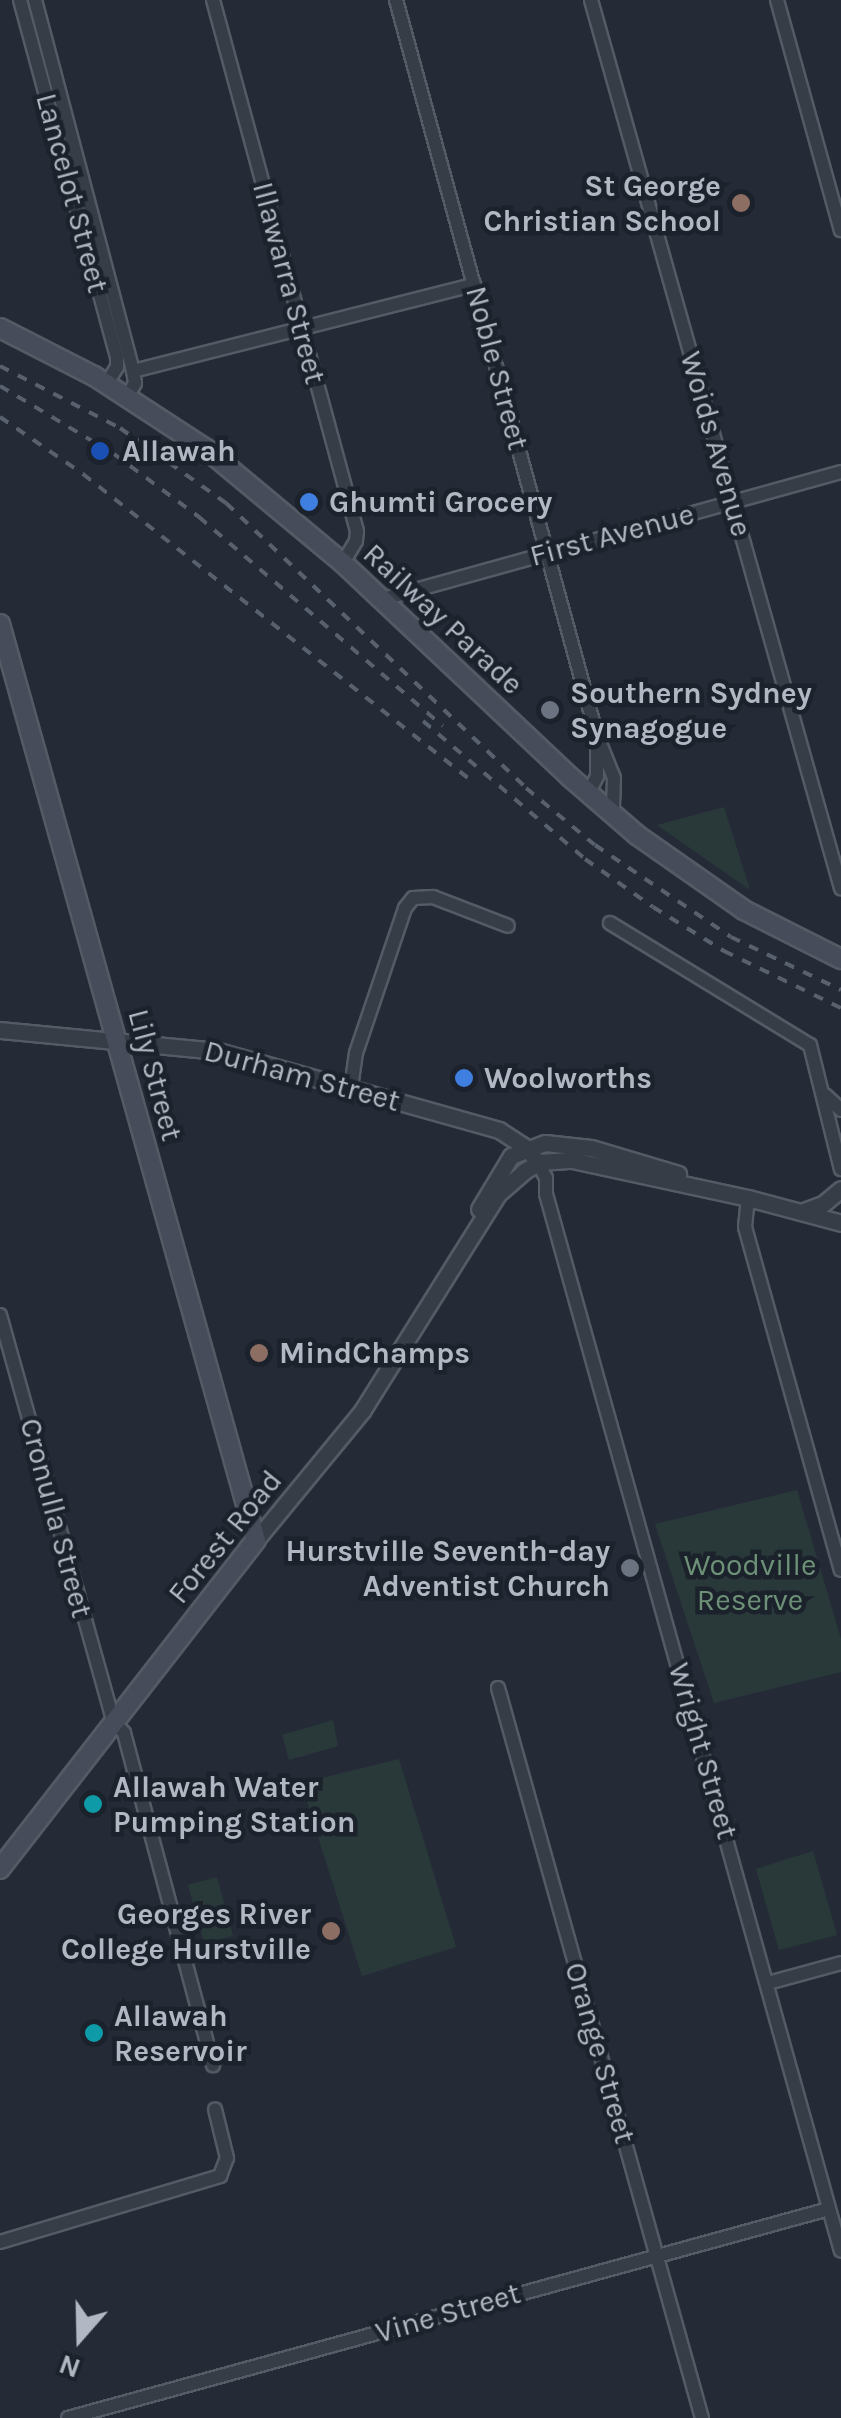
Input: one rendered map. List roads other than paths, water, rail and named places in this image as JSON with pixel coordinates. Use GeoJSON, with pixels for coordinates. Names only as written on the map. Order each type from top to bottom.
{"type":"FeatureCollection","features":[{"type":"Feature","properties":{"kind":"main road","name":"Railway Parade"},"geometry":{"type":"LineString","coordinates":[[0,328],[107,384],[248,482],[343,562],[613,815],[714,892],[840,955]]}},
{"type":"Feature","properties":{"kind":"main road","name":"Lily Street"},"geometry":{"type":"LineString","coordinates":[[0,624],[256,1540]]}},
{"type":"Feature","properties":{"kind":"main road","name":"Forest Road"},"geometry":{"type":"LineString","coordinates":[[0,1869],[256,1540]]}},
{"type":"Feature","properties":{"kind":"main road","name":"Forest Road"},"geometry":{"type":"LineString","coordinates":[[0,1850],[27,1832]]}},
{"type":"Feature","properties":{"kind":"street","name":"Lancelot Street"},"geometry":{"type":"LineString","coordinates":[[20,0],[117,367]]}},
{"type":"Feature","properties":{"kind":"street","name":"Lancelot Street"},"geometry":{"type":"LineString","coordinates":[[35,0],[133,371]]}},
{"type":"Feature","properties":{"kind":"street","name":"Illawarra Street"},"geometry":{"type":"LineString","coordinates":[[214,0],[356,530],[356,541],[343,562]]}},
{"type":"Feature","properties":{"kind":"street","name":"Noble Street"},"geometry":{"type":"LineString","coordinates":[[396,0],[597,736],[614,778],[613,815]]}},
{"type":"Feature","properties":{"kind":"street","name":"Woids Avenue"},"geometry":{"type":"LineString","coordinates":[[591,0],[841,888]]}},
{"type":"Feature","properties":{"kind":"street"},"geometry":{"type":"LineString","coordinates":[[777,0],[841,230]]}},
{"type":"Feature","properties":{"kind":"street"},"geometry":{"type":"LineString","coordinates":[[107,384],[117,367],[133,371],[474,285]]}},
{"type":"Feature","properties":{"kind":"street"},"geometry":{"type":"LineString","coordinates":[[127,397],[136,384],[133,371]]}},
{"type":"Feature","properties":{"kind":"street","name":"First Avenue"},"geometry":{"type":"LineString","coordinates":[[382,599],[841,472]]}},
{"type":"Feature","properties":{"kind":"street","name":"Noble Street"},"geometry":{"type":"LineString","coordinates":[[588,794],[596,776],[597,736]]}},
{"type":"Feature","properties":{"kind":"street"},"geometry":{"type":"LineString","coordinates":[[350,1088],[356,1053],[405,908],[413,898],[433,897],[508,926]]}},
{"type":"Feature","properties":{"kind":"street"},"geometry":{"type":"LineString","coordinates":[[610,923],[703,983],[797,1035],[813,1052],[836,1129],[841,1169]]}},
{"type":"Feature","properties":{"kind":"street","name":"Durham Street"},"geometry":{"type":"LineString","coordinates":[[0,1030],[205,1048],[481,1125],[512,1136],[527,1148]]}},
{"type":"Feature","properties":{"kind":"street"},"geometry":{"type":"LineString","coordinates":[[824,1094],[841,1110]]}},
{"type":"Feature","properties":{"kind":"street"},"geometry":{"type":"LineString","coordinates":[[481,1125],[511,1156],[531,1167],[572,1160],[748,1198],[836,1222],[841,1189]]}},
{"type":"Feature","properties":{"kind":"street"},"geometry":{"type":"LineString","coordinates":[[511,1156],[545,1143],[591,1148],[748,1198]]}},
{"type":"Feature","properties":{"kind":"street"},"geometry":{"type":"LineString","coordinates":[[527,1148],[531,1167]]}},
{"type":"Feature","properties":{"kind":"street","name":"Forest Road"},"geometry":{"type":"LineString","coordinates":[[451,1267],[490,1184],[511,1156]]}},
{"type":"Feature","properties":{"kind":"street","name":"Forest Road"},"geometry":{"type":"LineString","coordinates":[[256,1540],[362,1411],[498,1194],[531,1167]]}},
{"type":"Feature","properties":{"kind":"street","name":"Wright Street"},"geometry":{"type":"LineString","coordinates":[[531,1167],[546,1194],[841,2251]]}},
{"type":"Feature","properties":{"kind":"street"},"geometry":{"type":"LineString","coordinates":[[801,1212],[824,1204],[841,1189]]}},
{"type":"Feature","properties":{"kind":"street"},"geometry":{"type":"LineString","coordinates":[[748,1198],[745,1227],[841,1570]]}},
{"type":"Feature","properties":{"kind":"street","name":"Cronulla Street"},"geometry":{"type":"LineString","coordinates":[[0,1315],[113,1721],[124,1733],[129,1750],[213,2065]]}},
{"type":"Feature","properties":{"kind":"street","name":"Orange Street"},"geometry":{"type":"LineString","coordinates":[[498,1688],[702,2418]]}},
{"type":"Feature","properties":{"kind":"street"},"geometry":{"type":"LineString","coordinates":[[768,1984],[841,1963]]}},
{"type":"Feature","properties":{"kind":"street"},"geometry":{"type":"LineString","coordinates":[[0,2242],[220,2176],[228,2158],[215,2110]]}},
{"type":"Feature","properties":{"kind":"street","name":"Vine Street"},"geometry":{"type":"LineString","coordinates":[[68,2418],[829,2209]]}},
{"type":"Feature","properties":{"kind":"railway"},"geometry":{"type":"LineString","coordinates":[[0,366],[120,428],[226,503],[526,788],[595,845],[731,937],[841,990]]}},
{"type":"Feature","properties":{"kind":"railway"},"geometry":{"type":"LineString","coordinates":[[0,386],[114,454],[199,517],[443,726]]}},
{"type":"Feature","properties":{"kind":"railway"},"geometry":{"type":"LineString","coordinates":[[0,417],[83,474],[471,780]]}},
{"type":"Feature","properties":{"kind":"railway"},"geometry":{"type":"LineString","coordinates":[[423,721],[585,859],[653,907],[724,951],[841,1008]]}},
{"type":"Feature","properties":{"kind":"place","name":"St George Christian School"},"geometry":{"type":"Point","coordinates":[741,203]}},
{"type":"Feature","properties":{"kind":"place","name":"Allawah"},"geometry":{"type":"Point","coordinates":[100,451]}},
{"type":"Feature","properties":{"kind":"place","name":"Ghumti Grocery"},"geometry":{"type":"Point","coordinates":[309,502]}},
{"type":"Feature","properties":{"kind":"place","name":"Southern Sydney Synagogue"},"geometry":{"type":"Point","coordinates":[550,710]}},
{"type":"Feature","properties":{"kind":"place","name":"Woolworths"},"geometry":{"type":"Point","coordinates":[464,1078]}},
{"type":"Feature","properties":{"kind":"place","name":"MindChamps"},"geometry":{"type":"Point","coordinates":[259,1353]}},
{"type":"Feature","properties":{"kind":"place","name":"Hurstville Seventh-day Adventist Church"},"geometry":{"type":"Point","coordinates":[630,1568]}},
{"type":"Feature","properties":{"kind":"place","name":"Allawah Water Pumping Station"},"geometry":{"type":"Point","coordinates":[93,1804]}},
{"type":"Feature","properties":{"kind":"place","name":"Georges River College Hurstville"},"geometry":{"type":"Point","coordinates":[331,1931]}},
{"type":"Feature","properties":{"kind":"place","name":"Allawah Reservoir"},"geometry":{"type":"Point","coordinates":[94,2033]}},
{"type":"Feature","properties":{"kind":"park label","name":"Woodville Reserve"},"geometry":{"type":"Point","coordinates":[750,1582]}}]}
